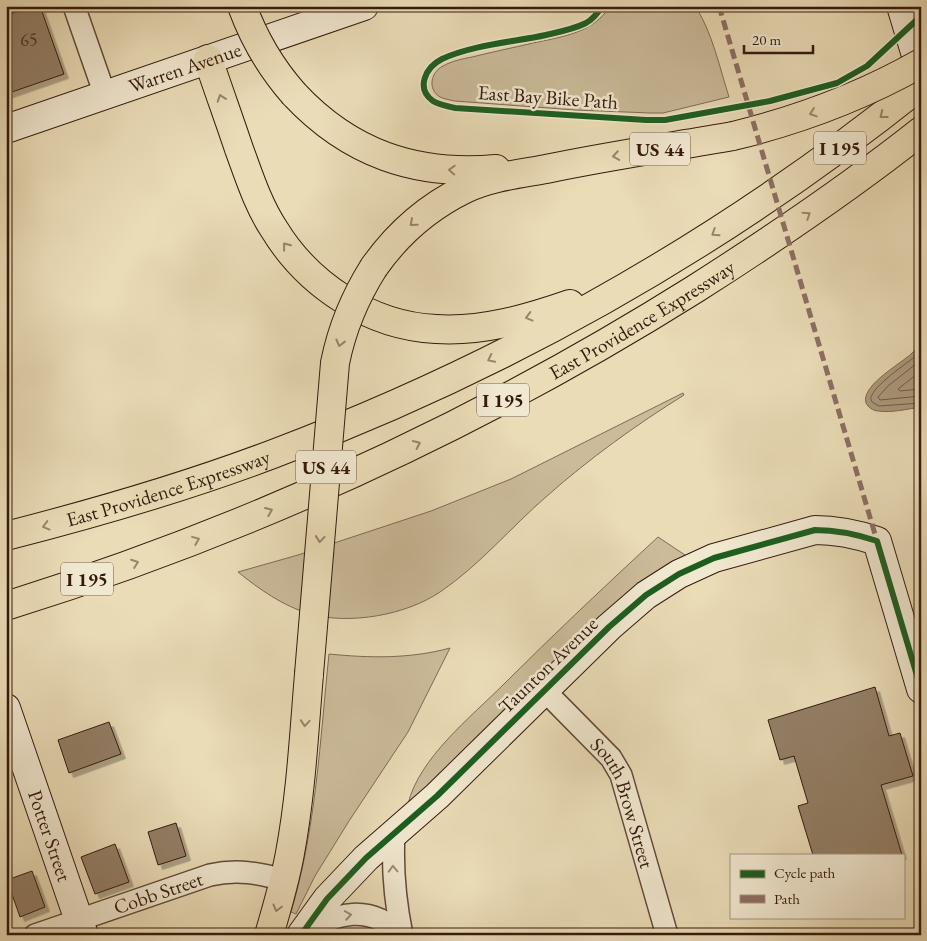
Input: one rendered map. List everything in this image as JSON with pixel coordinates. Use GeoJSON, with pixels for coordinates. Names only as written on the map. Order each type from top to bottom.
{"type":"FeatureCollection","features":[{"type":"Feature","properties":{"kind":"highway"},"geometry":{"type":"LineString","coordinates":[[242,6],[264,56],[284,83],[319,119],[334,131],[368,150],[402,163],[439,169],[474,171],[588,160]]}},
{"type":"Feature","properties":{"kind":"highway"},"geometry":{"type":"LineString","coordinates":[[208,59],[250,178],[264,212],[274,230],[285,246],[330,291],[369,313],[399,323],[436,329],[465,329],[491,325],[547,312],[575,303],[672,260]]}},
{"type":"Feature","properties":{"kind":"highway","name":"US 44"},"geometry":{"type":"LineString","coordinates":[[269,935],[284,880],[298,803],[336,363],[345,324],[362,285],[386,250],[414,222],[449,197],[489,180],[588,160],[733,136],[781,124],[834,106],[889,81],[921,63]]}},
{"type":"Feature","properties":{"kind":"highway","name":"East Providence Expressway"},"geometry":{"type":"LineString","coordinates":[[6,536],[111,508],[273,454],[427,390],[533,338],[672,260],[756,206],[833,153],[921,85]]}},
{"type":"Feature","properties":{"kind":"highway","name":"East Providence Expressway"},"geometry":{"type":"LineString","coordinates":[[6,606],[124,567],[224,529],[301,497],[418,443],[509,397],[606,343],[686,294],[824,203],[921,131]]}},
{"type":"Feature","properties":{"kind":"street"},"geometry":{"type":"LineString","coordinates":[[74,6],[105,95]]}},
{"type":"Feature","properties":{"kind":"street","name":"Warren Avenue"},"geometry":{"type":"LineString","coordinates":[[6,129],[364,6]]}},
{"type":"Feature","properties":{"kind":"street"},"geometry":{"type":"LineString","coordinates":[[901,6],[921,72]]}},
{"type":"Feature","properties":{"kind":"street","name":"Taunton Avenue"},"geometry":{"type":"LineString","coordinates":[[302,935],[316,913],[366,858],[438,796],[634,605],[663,584],[696,566],[734,552],[815,530],[853,533],[877,542],[921,689]]}},
{"type":"Feature","properties":{"kind":"street","name":"South Brow Street"},"geometry":{"type":"LineString","coordinates":[[544,691],[611,758],[621,775],[667,935]]}},
{"type":"Feature","properties":{"kind":"street","name":"Potter Street"},"geometry":{"type":"LineString","coordinates":[[6,708],[81,927]]}},
{"type":"Feature","properties":{"kind":"street"},"geometry":{"type":"LineString","coordinates":[[394,833],[393,871],[401,935]]}},
{"type":"Feature","properties":{"kind":"street","name":"Cobb Street"},"geometry":{"type":"LineString","coordinates":[[35,935],[81,927],[210,875],[224,872],[247,872],[284,880]]}},
{"type":"Feature","properties":{"kind":"street"},"geometry":{"type":"LineString","coordinates":[[302,935],[323,922],[344,915],[356,914],[378,918],[401,935]]}},
{"type":"Feature","properties":{"kind":"shaded area"},"geometry":{"type":"Polygon","coordinates":[[[610,6],[695,6],[711,38],[729,97],[663,113],[651,113],[575,110],[455,101],[440,97],[433,90],[433,76],[446,64],[576,32],[595,22],[610,6]]]}},
{"type":"Feature","properties":{"kind":"shaded area"},"geometry":{"type":"Polygon","coordinates":[[[683,393],[684,395],[614,442],[563,482],[469,570],[440,592],[411,607],[377,616],[360,618],[326,617],[310,614],[281,602],[238,572],[298,555],[431,511],[511,479],[683,393]]]}},
{"type":"Feature","properties":{"kind":"shaded area"},"geometry":{"type":"Polygon","coordinates":[[[658,537],[685,555],[662,569],[412,805],[408,804],[423,770],[462,724],[658,537]]]}},
{"type":"Feature","properties":{"kind":"shaded area"},"geometry":{"type":"Polygon","coordinates":[[[450,648],[408,732],[315,876],[296,914],[291,912],[312,817],[329,654],[390,657],[435,652],[450,648]]]}},
{"type":"Feature","properties":{"kind":"water"},"geometry":{"type":"Polygon","coordinates":[[[921,346],[921,407],[889,412],[876,411],[869,407],[866,403],[866,397],[874,384],[921,346]]]}},
{"type":"Feature","properties":{"kind":"building"},"geometry":{"type":"Polygon","coordinates":[[[32,6],[40,6],[64,74],[6,94],[6,16],[32,6]]]}},
{"type":"Feature","properties":{"kind":"building"},"geometry":{"type":"Polygon","coordinates":[[[875,687],[889,736],[900,733],[913,776],[881,785],[902,854],[813,854],[798,806],[808,803],[794,756],[780,760],[768,720],[875,687]]]}},
{"type":"Feature","properties":{"kind":"building"},"geometry":{"type":"Polygon","coordinates":[[[109,722],[121,754],[69,773],[58,740],[109,722]]]}},
{"type":"Feature","properties":{"kind":"building"},"geometry":{"type":"Polygon","coordinates":[[[176,823],[186,856],[158,865],[148,832],[176,823]]]}},
{"type":"Feature","properties":{"kind":"building"},"geometry":{"type":"Polygon","coordinates":[[[115,844],[129,882],[95,894],[81,857],[115,844]]]}},
{"type":"Feature","properties":{"kind":"building"},"geometry":{"type":"Polygon","coordinates":[[[32,871],[45,907],[20,917],[7,880],[32,871]]]}},
{"type":"Feature","properties":{"kind":"marked path"},"geometry":{"type":"LineString","coordinates":[[719,6],[877,541]]}},
{"type":"Feature","properties":{"kind":"cycle path","name":"East Bay Bike Path"},"geometry":{"type":"LineString","coordinates":[[602,6],[591,20],[577,27],[546,35],[466,50],[442,59],[427,72],[424,84],[425,90],[433,101],[455,108],[665,120],[770,101],[837,83],[867,66],[921,16]]}},
{"type":"Feature","properties":{"kind":"cycle path"},"geometry":{"type":"LineString","coordinates":[[301,935],[327,899],[366,858],[437,796],[609,627],[646,595],[679,574],[714,558],[815,530],[846,533],[877,541],[921,689]]}}]}
